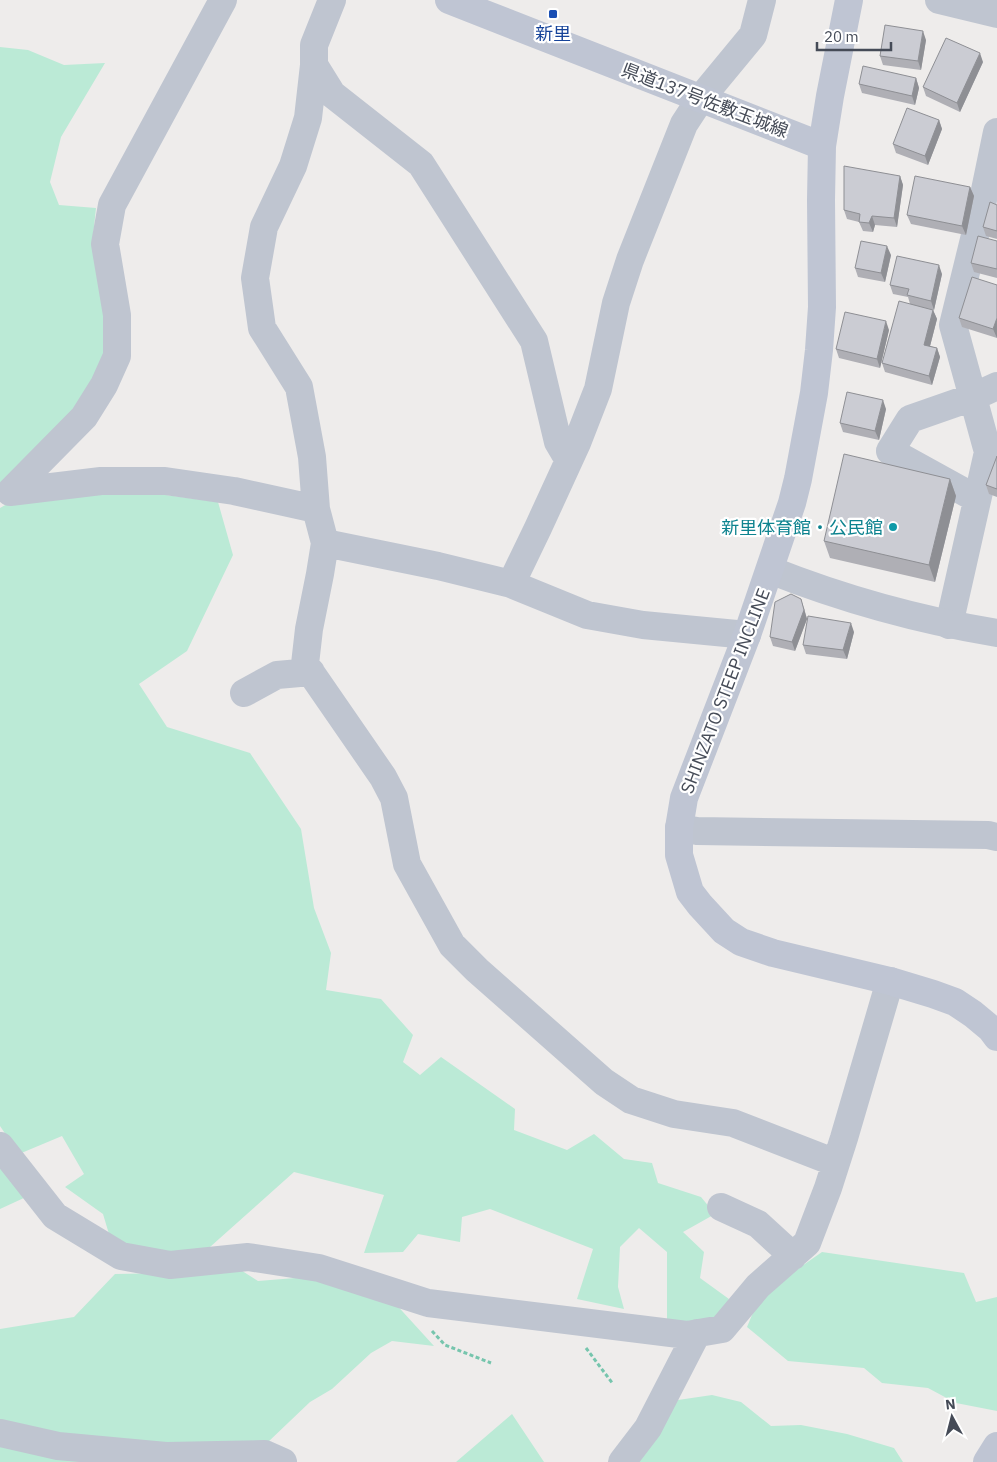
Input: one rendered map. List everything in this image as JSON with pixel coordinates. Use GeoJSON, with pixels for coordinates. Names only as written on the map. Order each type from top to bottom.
{"type":"FeatureCollection","features":[{"type":"Feature","properties":{"kind":"main road","name":"県道137号佐敷玉城線"},"geometry":{"type":"LineString","coordinates":[[449,0],[822,146]]}},
{"type":"Feature","properties":{"kind":"main road"},"geometry":{"type":"LineString","coordinates":[[822,146],[849,0]]}},
{"type":"Feature","properties":{"kind":"main road","name":"SHINZATO STEEP INCLINE"},"geometry":{"type":"LineString","coordinates":[[822,146],[822,307],[820,350],[795,491],[747,635],[684,798],[679,828],[679,855],[690,892],[724,931],[741,942],[773,953],[890,981],[955,1002],[974,1014],[997,1037]]}},
{"type":"Feature","properties":{"kind":"main road"},"geometry":{"type":"LineString","coordinates":[[987,1462],[997,1446]]}},
{"type":"Feature","properties":{"kind":"street"},"geometry":{"type":"LineString","coordinates":[[223,0],[112,205],[105,244],[117,315],[117,356],[104,386],[84,417],[10,492],[101,481],[165,481],[234,491],[316,509]]}},
{"type":"Feature","properties":{"kind":"street"},"geometry":{"type":"LineString","coordinates":[[332,0],[314,45],[314,65],[308,118],[294,166],[264,227],[255,278],[262,328],[299,387],[312,457],[316,509],[325,543],[309,630],[306,664],[383,777],[394,798],[407,864],[452,944],[477,970],[604,1082],[631,1100],[674,1114],[733,1123],[836,1163]]}},
{"type":"Feature","properties":{"kind":"street"},"geometry":{"type":"LineString","coordinates":[[511,584],[577,442],[598,389],[616,303],[630,260],[684,124],[700,98],[753,35],[762,0]]}},
{"type":"Feature","properties":{"kind":"street"},"geometry":{"type":"LineString","coordinates":[[939,0],[997,14]]}},
{"type":"Feature","properties":{"kind":"street"},"geometry":{"type":"LineString","coordinates":[[314,65],[332,94],[421,164],[534,341],[558,442],[568,459]]}},
{"type":"Feature","properties":{"kind":"street"},"geometry":{"type":"LineString","coordinates":[[949,625],[988,452],[985,391],[953,326],[979,219],[997,132]]}},
{"type":"Feature","properties":{"kind":"street"},"geometry":{"type":"LineString","coordinates":[[977,499],[890,451],[910,419],[985,391]]}},
{"type":"Feature","properties":{"kind":"street"},"geometry":{"type":"LineString","coordinates":[[325,543],[438,566],[511,584],[587,614],[643,625],[747,635]]}},
{"type":"Feature","properties":{"kind":"street"},"geometry":{"type":"LineString","coordinates":[[770,570],[867,604],[949,625],[997,633]]}},
{"type":"Feature","properties":{"kind":"street"},"geometry":{"type":"LineString","coordinates":[[244,693],[277,675],[311,672]]}},
{"type":"Feature","properties":{"kind":"street"},"geometry":{"type":"LineString","coordinates":[[679,828],[697,831],[988,835],[997,837]]}},
{"type":"Feature","properties":{"kind":"street"},"geometry":{"type":"LineString","coordinates":[[0,1146],[55,1216],[120,1256],[170,1265],[248,1257],[319,1268],[428,1304],[687,1335],[722,1329],[758,1286],[807,1243],[836,1163],[890,981]]}},
{"type":"Feature","properties":{"kind":"street"},"geometry":{"type":"LineString","coordinates":[[721,1207],[758,1224],[792,1256]]}},
{"type":"Feature","properties":{"kind":"street"},"geometry":{"type":"LineString","coordinates":[[622,1462],[648,1428],[697,1333]]}},
{"type":"Feature","properties":{"kind":"street"},"geometry":{"type":"LineString","coordinates":[[0,1433],[58,1446],[166,1456],[265,1454],[283,1462]]}},
{"type":"Feature","properties":{"kind":"path"},"geometry":{"type":"LineString","coordinates":[[564,1320],[614,1384]]}},
{"type":"Feature","properties":{"kind":"path"},"geometry":{"type":"LineString","coordinates":[[432,1331],[444,1345],[492,1363]]}},
{"type":"Feature","properties":{"kind":"green space"},"geometry":{"type":"Polygon","coordinates":[[[0,47],[28,50],[64,65],[105,63],[61,137],[50,182],[59,205],[96,208],[92,246],[110,348],[94,389],[0,491],[0,47]]]}},
{"type":"Feature","properties":{"kind":"green space"},"geometry":{"type":"Polygon","coordinates":[[[114,488],[218,502],[233,555],[187,651],[139,684],[167,727],[250,753],[301,829],[314,908],[331,953],[326,990],[381,999],[413,1035],[403,1062],[420,1075],[441,1057],[515,1109],[514,1130],[567,1150],[594,1134],[624,1159],[652,1163],[658,1183],[701,1197],[715,1214],[683,1232],[704,1252],[700,1278],[729,1299],[720,1318],[695,1323],[667,1321],[667,1252],[639,1228],[620,1247],[618,1287],[624,1309],[577,1299],[593,1249],[490,1209],[462,1217],[460,1242],[418,1234],[403,1252],[364,1253],[384,1195],[294,1172],[201,1255],[122,1249],[109,1234],[103,1214],[65,1187],[84,1174],[62,1136],[19,1154],[0,1126],[0,508],[14,500],[114,488]]]}},
{"type":"Feature","properties":{"kind":"green space"},"geometry":{"type":"Polygon","coordinates":[[[0,1160],[26,1197],[0,1209],[0,1160]]]}},
{"type":"Feature","properties":{"kind":"green space"},"geometry":{"type":"Polygon","coordinates":[[[822,1252],[964,1273],[976,1302],[997,1297],[997,1411],[956,1403],[928,1388],[882,1383],[864,1368],[788,1361],[747,1327],[757,1303],[776,1284],[822,1252]]]}},
{"type":"Feature","properties":{"kind":"green space"},"geometry":{"type":"Polygon","coordinates":[[[236,1267],[258,1281],[320,1276],[393,1301],[434,1346],[392,1341],[371,1353],[332,1389],[310,1402],[267,1443],[164,1449],[0,1425],[0,1329],[74,1317],[115,1274],[172,1273],[236,1267]]]}},
{"type":"Feature","properties":{"kind":"green space"},"geometry":{"type":"Polygon","coordinates":[[[712,1395],[741,1402],[771,1426],[801,1425],[847,1434],[894,1448],[903,1462],[633,1462],[678,1400],[712,1395]]]}},
{"type":"Feature","properties":{"kind":"green space"},"geometry":{"type":"Polygon","coordinates":[[[512,1414],[544,1462],[456,1462],[512,1414]]]}},
{"type":"Feature","properties":{"kind":"green space"},"geometry":{"type":"Polygon","coordinates":[[[0,1442],[130,1462],[0,1462],[0,1442]]]}},
{"type":"Feature","properties":{"kind":"building"},"geometry":{"type":"Polygon","coordinates":[[[885,25],[923,31],[918,61],[880,56],[885,25]]]}},
{"type":"Feature","properties":{"kind":"building"},"geometry":{"type":"Polygon","coordinates":[[[946,38],[980,53],[957,103],[923,87],[946,38]]]}},
{"type":"Feature","properties":{"kind":"building"},"geometry":{"type":"Polygon","coordinates":[[[863,66],[916,78],[912,96],[859,84],[863,66]]]}},
{"type":"Feature","properties":{"kind":"building"},"geometry":{"type":"Polygon","coordinates":[[[907,108],[939,120],[925,156],[893,144],[907,108]]]}},
{"type":"Feature","properties":{"kind":"building"},"geometry":{"type":"Polygon","coordinates":[[[844,166],[900,176],[894,218],[872,216],[869,223],[859,222],[860,214],[844,210],[844,166]]]}},
{"type":"Feature","properties":{"kind":"building"},"geometry":{"type":"Polygon","coordinates":[[[915,176],[970,187],[962,226],[907,215],[915,176]]]}},
{"type":"Feature","properties":{"kind":"building"},"geometry":{"type":"Polygon","coordinates":[[[990,202],[997,205],[997,231],[983,227],[990,202]]]}},
{"type":"Feature","properties":{"kind":"building"},"geometry":{"type":"Polygon","coordinates":[[[978,236],[997,241],[997,269],[971,263],[978,236]]]}},
{"type":"Feature","properties":{"kind":"building"},"geometry":{"type":"Polygon","coordinates":[[[861,241],[887,246],[881,273],[855,268],[861,241]]]}},
{"type":"Feature","properties":{"kind":"building"},"geometry":{"type":"Polygon","coordinates":[[[897,256],[939,265],[931,301],[907,295],[909,289],[890,285],[897,256]]]}},
{"type":"Feature","properties":{"kind":"building"},"geometry":{"type":"Polygon","coordinates":[[[972,277],[997,285],[997,318],[993,329],[959,318],[972,277]]]}},
{"type":"Feature","properties":{"kind":"building"},"geometry":{"type":"Polygon","coordinates":[[[899,301],[933,310],[924,345],[937,348],[929,376],[882,363],[899,301]]]}},
{"type":"Feature","properties":{"kind":"building"},"geometry":{"type":"Polygon","coordinates":[[[845,312],[886,321],[877,359],[836,349],[845,312]]]}},
{"type":"Feature","properties":{"kind":"building"},"geometry":{"type":"Polygon","coordinates":[[[847,392],[883,400],[875,431],[840,423],[847,392]]]}},
{"type":"Feature","properties":{"kind":"building","name":"新里体育館・公民館"},"geometry":{"type":"Polygon","coordinates":[[[844,454],[950,479],[929,565],[824,541],[844,454]]]}},
{"type":"Feature","properties":{"kind":"building"},"geometry":{"type":"Polygon","coordinates":[[[997,456],[997,489],[986,485],[997,456]]]}},
{"type":"Feature","properties":{"kind":"building"},"geometry":{"type":"Polygon","coordinates":[[[791,594],[801,599],[804,610],[792,642],[770,637],[775,602],[791,594]]]}},
{"type":"Feature","properties":{"kind":"building"},"geometry":{"type":"Polygon","coordinates":[[[808,616],[851,623],[843,650],[803,645],[808,616]]]}},
{"type":"Feature","properties":{"kind":"place","name":"新里"},"geometry":{"type":"Point","coordinates":[553,14]}},
{"type":"Feature","properties":{"kind":"place","name":"新里体育館・公民館"},"geometry":{"type":"Point","coordinates":[893,527]}}]}
